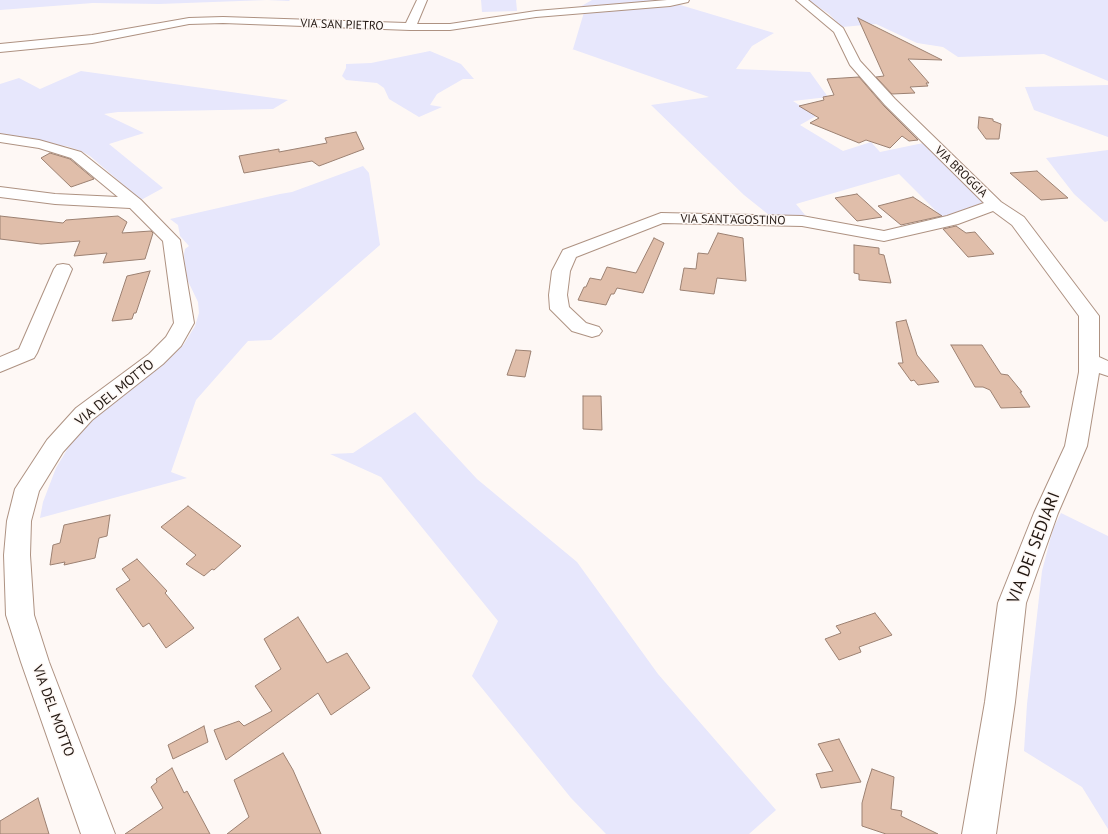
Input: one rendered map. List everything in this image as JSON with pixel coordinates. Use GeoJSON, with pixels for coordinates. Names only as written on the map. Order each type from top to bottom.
{"type":"FeatureCollection","features":[{"type":"Feature","properties":{"kind":"street"},"geometry":{"type":"LineString","coordinates":[[410,27],[422,0]]}},
{"type":"Feature","properties":{"kind":"street","name":"VIA SAN PIETRO"},"geometry":{"type":"LineString","coordinates":[[0,48],[92,39],[189,21],[223,20],[410,27],[450,27],[536,14],[670,3],[684,0]]}},
{"type":"Feature","properties":{"kind":"street","name":"VIA BROGGIA"},"geometry":{"type":"LineString","coordinates":[[801,0],[839,30],[854,62],[890,102],[995,205],[1018,221],[1089,316],[1098,365]]}},
{"type":"Feature","properties":{"kind":"street"},"geometry":{"type":"LineString","coordinates":[[0,138],[39,144],[76,155],[135,203]]}},
{"type":"Feature","properties":{"kind":"street"},"geometry":{"type":"LineString","coordinates":[[0,192],[55,199],[135,203]]}},
{"type":"Feature","properties":{"kind":"street","name":"VIA DEL MOTTO"},"geometry":{"type":"LineString","coordinates":[[98,834],[35,662],[20,615],[17,548],[19,521],[27,489],[55,446],[84,414],[156,359],[174,341],[184,323],[171,240],[135,203]]}},
{"type":"Feature","properties":{"kind":"street","name":"VIA SANT'AGOSTINO"},"geometry":{"type":"LineString","coordinates":[[592,331],[579,327],[560,309],[558,295],[561,270],[568,254],[661,218],[802,221],[884,236],[952,220],[995,205]]}},
{"type":"Feature","properties":{"kind":"street"},"geometry":{"type":"LineString","coordinates":[[0,365],[27,353],[63,269]]}},
{"type":"Feature","properties":{"kind":"street","name":"VIA DEI SEDIARI"},"geometry":{"type":"LineString","coordinates":[[979,834],[1000,702],[1012,603],[1046,513],[1076,446],[1089,372],[1098,365]]}},
{"type":"Feature","properties":{"kind":"shaded area"},"geometry":{"type":"Polygon","coordinates":[[[0,0],[267,0],[159,4],[93,3],[0,10],[0,0]]]}},
{"type":"Feature","properties":{"kind":"shaded area"},"geometry":{"type":"Polygon","coordinates":[[[267,0],[290,0],[289,1],[267,0]]]}},
{"type":"Feature","properties":{"kind":"shaded area"},"geometry":{"type":"Polygon","coordinates":[[[481,0],[516,0],[517,11],[482,12],[481,0]]]}},
{"type":"Feature","properties":{"kind":"shaded area"},"geometry":{"type":"Polygon","coordinates":[[[592,0],[676,0],[677,4],[774,33],[752,46],[736,69],[810,72],[828,97],[793,101],[816,116],[800,125],[843,151],[871,142],[880,152],[928,142],[997,207],[946,221],[899,174],[796,204],[810,221],[769,215],[744,195],[651,105],[709,97],[572,49],[585,9],[578,8],[592,0]]]}},
{"type":"Feature","properties":{"kind":"shaded area"},"geometry":{"type":"Polygon","coordinates":[[[808,0],[1108,0],[1108,81],[1044,54],[958,57],[943,47],[917,43],[876,24],[842,27],[829,14],[808,0]]]}},
{"type":"Feature","properties":{"kind":"shaded area"},"geometry":{"type":"Polygon","coordinates":[[[430,51],[461,64],[474,79],[463,79],[437,94],[430,105],[442,107],[419,117],[389,99],[384,88],[377,83],[346,80],[342,76],[346,68],[346,64],[371,63],[430,51]]]}},
{"type":"Feature","properties":{"kind":"shaded area"},"geometry":{"type":"Polygon","coordinates":[[[81,71],[288,100],[273,109],[118,112],[104,114],[144,133],[109,144],[163,188],[141,200],[90,156],[81,151],[66,146],[48,145],[0,136],[0,84],[19,78],[40,89],[81,71]]]}},
{"type":"Feature","properties":{"kind":"shaded area"},"geometry":{"type":"Polygon","coordinates":[[[1108,85],[1108,137],[1034,110],[1025,87],[1108,85]]]}},
{"type":"Feature","properties":{"kind":"shaded area"},"geometry":{"type":"Polygon","coordinates":[[[1108,150],[1108,221],[1105,222],[1074,194],[1046,158],[1108,150]]]}},
{"type":"Feature","properties":{"kind":"shaded area"},"geometry":{"type":"Polygon","coordinates":[[[363,166],[369,173],[380,245],[271,340],[248,341],[196,400],[171,472],[187,478],[40,518],[43,502],[56,468],[71,443],[94,414],[172,356],[184,344],[195,326],[199,313],[198,302],[185,275],[184,254],[185,249],[189,246],[180,236],[178,225],[170,219],[292,192],[363,166]]]}},
{"type":"Feature","properties":{"kind":"shaded area"},"geometry":{"type":"Polygon","coordinates":[[[415,412],[477,479],[577,562],[658,674],[776,810],[749,834],[606,834],[571,798],[472,676],[498,621],[381,477],[330,454],[353,453],[415,412]]]}},
{"type":"Feature","properties":{"kind":"shaded area"},"geometry":{"type":"Polygon","coordinates":[[[1061,513],[1108,536],[1108,829],[1082,787],[1024,751],[1027,704],[1042,571],[1053,529],[1061,513]]]}},
{"type":"Feature","properties":{"kind":"building"},"geometry":{"type":"Polygon","coordinates":[[[858,18],[942,60],[908,59],[929,83],[926,83],[928,86],[910,87],[915,93],[892,94],[876,77],[884,76],[858,18]]]}},
{"type":"Feature","properties":{"kind":"building"},"geometry":{"type":"Polygon","coordinates":[[[859,77],[884,106],[918,140],[909,141],[902,136],[890,148],[866,140],[859,143],[810,123],[819,118],[799,106],[824,100],[823,97],[834,95],[827,79],[859,77]]]}},
{"type":"Feature","properties":{"kind":"building"},"geometry":{"type":"Polygon","coordinates":[[[979,117],[993,119],[993,121],[1001,124],[999,139],[986,139],[978,128],[979,117]]]}},
{"type":"Feature","properties":{"kind":"building"},"geometry":{"type":"Polygon","coordinates":[[[356,132],[364,149],[319,166],[312,161],[244,173],[239,156],[279,149],[279,152],[327,143],[325,138],[356,132]]]}},
{"type":"Feature","properties":{"kind":"building"},"geometry":{"type":"Polygon","coordinates":[[[50,153],[70,159],[94,179],[71,187],[41,158],[50,153]]]}},
{"type":"Feature","properties":{"kind":"building"},"geometry":{"type":"Polygon","coordinates":[[[1037,171],[1068,198],[1041,200],[1010,173],[1037,171]]]}},
{"type":"Feature","properties":{"kind":"building"},"geometry":{"type":"Polygon","coordinates":[[[857,194],[882,217],[857,221],[835,198],[857,194]]]}},
{"type":"Feature","properties":{"kind":"building"},"geometry":{"type":"Polygon","coordinates":[[[913,197],[942,216],[901,225],[878,206],[913,197]]]}},
{"type":"Feature","properties":{"kind":"building"},"geometry":{"type":"Polygon","coordinates":[[[0,216],[63,223],[66,220],[118,216],[127,222],[122,233],[151,231],[153,233],[145,259],[103,263],[107,253],[74,256],[80,241],[41,244],[0,239],[0,216]]]}},
{"type":"Feature","properties":{"kind":"building"},"geometry":{"type":"Polygon","coordinates":[[[956,226],[966,233],[975,232],[994,254],[968,257],[943,229],[956,226]]]}},
{"type":"Feature","properties":{"kind":"building"},"geometry":{"type":"Polygon","coordinates":[[[718,233],[743,238],[746,281],[717,278],[714,294],[680,290],[684,268],[696,269],[698,253],[708,254],[718,233]]]}},
{"type":"Feature","properties":{"kind":"building"},"geometry":{"type":"Polygon","coordinates":[[[654,238],[664,243],[643,293],[617,288],[614,294],[611,294],[606,305],[578,300],[590,278],[601,280],[607,267],[636,273],[654,238]]]}},
{"type":"Feature","properties":{"kind":"building"},"geometry":{"type":"Polygon","coordinates":[[[854,245],[879,248],[879,254],[884,255],[891,283],[859,280],[859,274],[854,273],[854,245]]]}},
{"type":"Feature","properties":{"kind":"building"},"geometry":{"type":"Polygon","coordinates":[[[150,271],[136,313],[134,313],[132,319],[112,321],[127,276],[150,271]]]}},
{"type":"Feature","properties":{"kind":"building"},"geometry":{"type":"Polygon","coordinates":[[[906,320],[917,355],[939,382],[918,385],[914,380],[911,381],[898,363],[903,363],[896,322],[906,320]]]}},
{"type":"Feature","properties":{"kind":"building"},"geometry":{"type":"Polygon","coordinates":[[[951,345],[982,345],[1001,374],[1008,375],[1022,392],[1020,392],[1030,407],[1001,408],[990,390],[983,387],[975,387],[951,345]]]}},
{"type":"Feature","properties":{"kind":"building"},"geometry":{"type":"Polygon","coordinates":[[[516,350],[531,351],[525,377],[507,375],[516,350]]]}},
{"type":"Feature","properties":{"kind":"building"},"geometry":{"type":"Polygon","coordinates":[[[583,396],[601,396],[602,430],[583,429],[583,396]]]}},
{"type":"Feature","properties":{"kind":"building"},"geometry":{"type":"Polygon","coordinates":[[[188,506],[241,546],[214,570],[212,569],[204,576],[186,564],[196,555],[161,527],[188,506]]]}},
{"type":"Feature","properties":{"kind":"building"},"geometry":{"type":"Polygon","coordinates":[[[110,515],[107,536],[99,538],[95,558],[64,565],[65,562],[50,565],[53,545],[60,543],[64,525],[110,515]]]}},
{"type":"Feature","properties":{"kind":"building"},"geometry":{"type":"Polygon","coordinates":[[[137,559],[167,591],[165,593],[194,628],[166,648],[149,623],[143,627],[116,589],[130,580],[122,569],[137,559]]]}},
{"type":"Feature","properties":{"kind":"building"},"geometry":{"type":"Polygon","coordinates":[[[875,613],[892,635],[859,647],[861,652],[839,660],[825,639],[841,633],[836,626],[875,613]]]}},
{"type":"Feature","properties":{"kind":"building"},"geometry":{"type":"Polygon","coordinates":[[[298,617],[327,663],[347,653],[370,688],[331,715],[318,693],[226,760],[214,730],[239,721],[244,726],[272,711],[255,686],[281,669],[264,639],[298,617]]]}},
{"type":"Feature","properties":{"kind":"building"},"geometry":{"type":"Polygon","coordinates":[[[204,726],[208,742],[173,759],[168,745],[204,726]]]}},
{"type":"Feature","properties":{"kind":"building"},"geometry":{"type":"Polygon","coordinates":[[[839,739],[861,782],[821,788],[816,774],[833,771],[818,744],[839,739]]]}},
{"type":"Feature","properties":{"kind":"building"},"geometry":{"type":"Polygon","coordinates":[[[283,753],[293,770],[321,834],[227,834],[249,817],[234,780],[283,753]]]}},
{"type":"Feature","properties":{"kind":"building"},"geometry":{"type":"Polygon","coordinates":[[[172,768],[184,793],[187,791],[210,834],[125,834],[163,808],[151,787],[157,782],[156,779],[172,768]]]}},
{"type":"Feature","properties":{"kind":"building"},"geometry":{"type":"Polygon","coordinates":[[[872,769],[894,777],[891,809],[902,811],[901,816],[938,834],[886,834],[862,826],[862,803],[872,769]]]}},
{"type":"Feature","properties":{"kind":"building"},"geometry":{"type":"Polygon","coordinates":[[[38,798],[49,834],[0,834],[0,821],[38,798]]]}}]}
